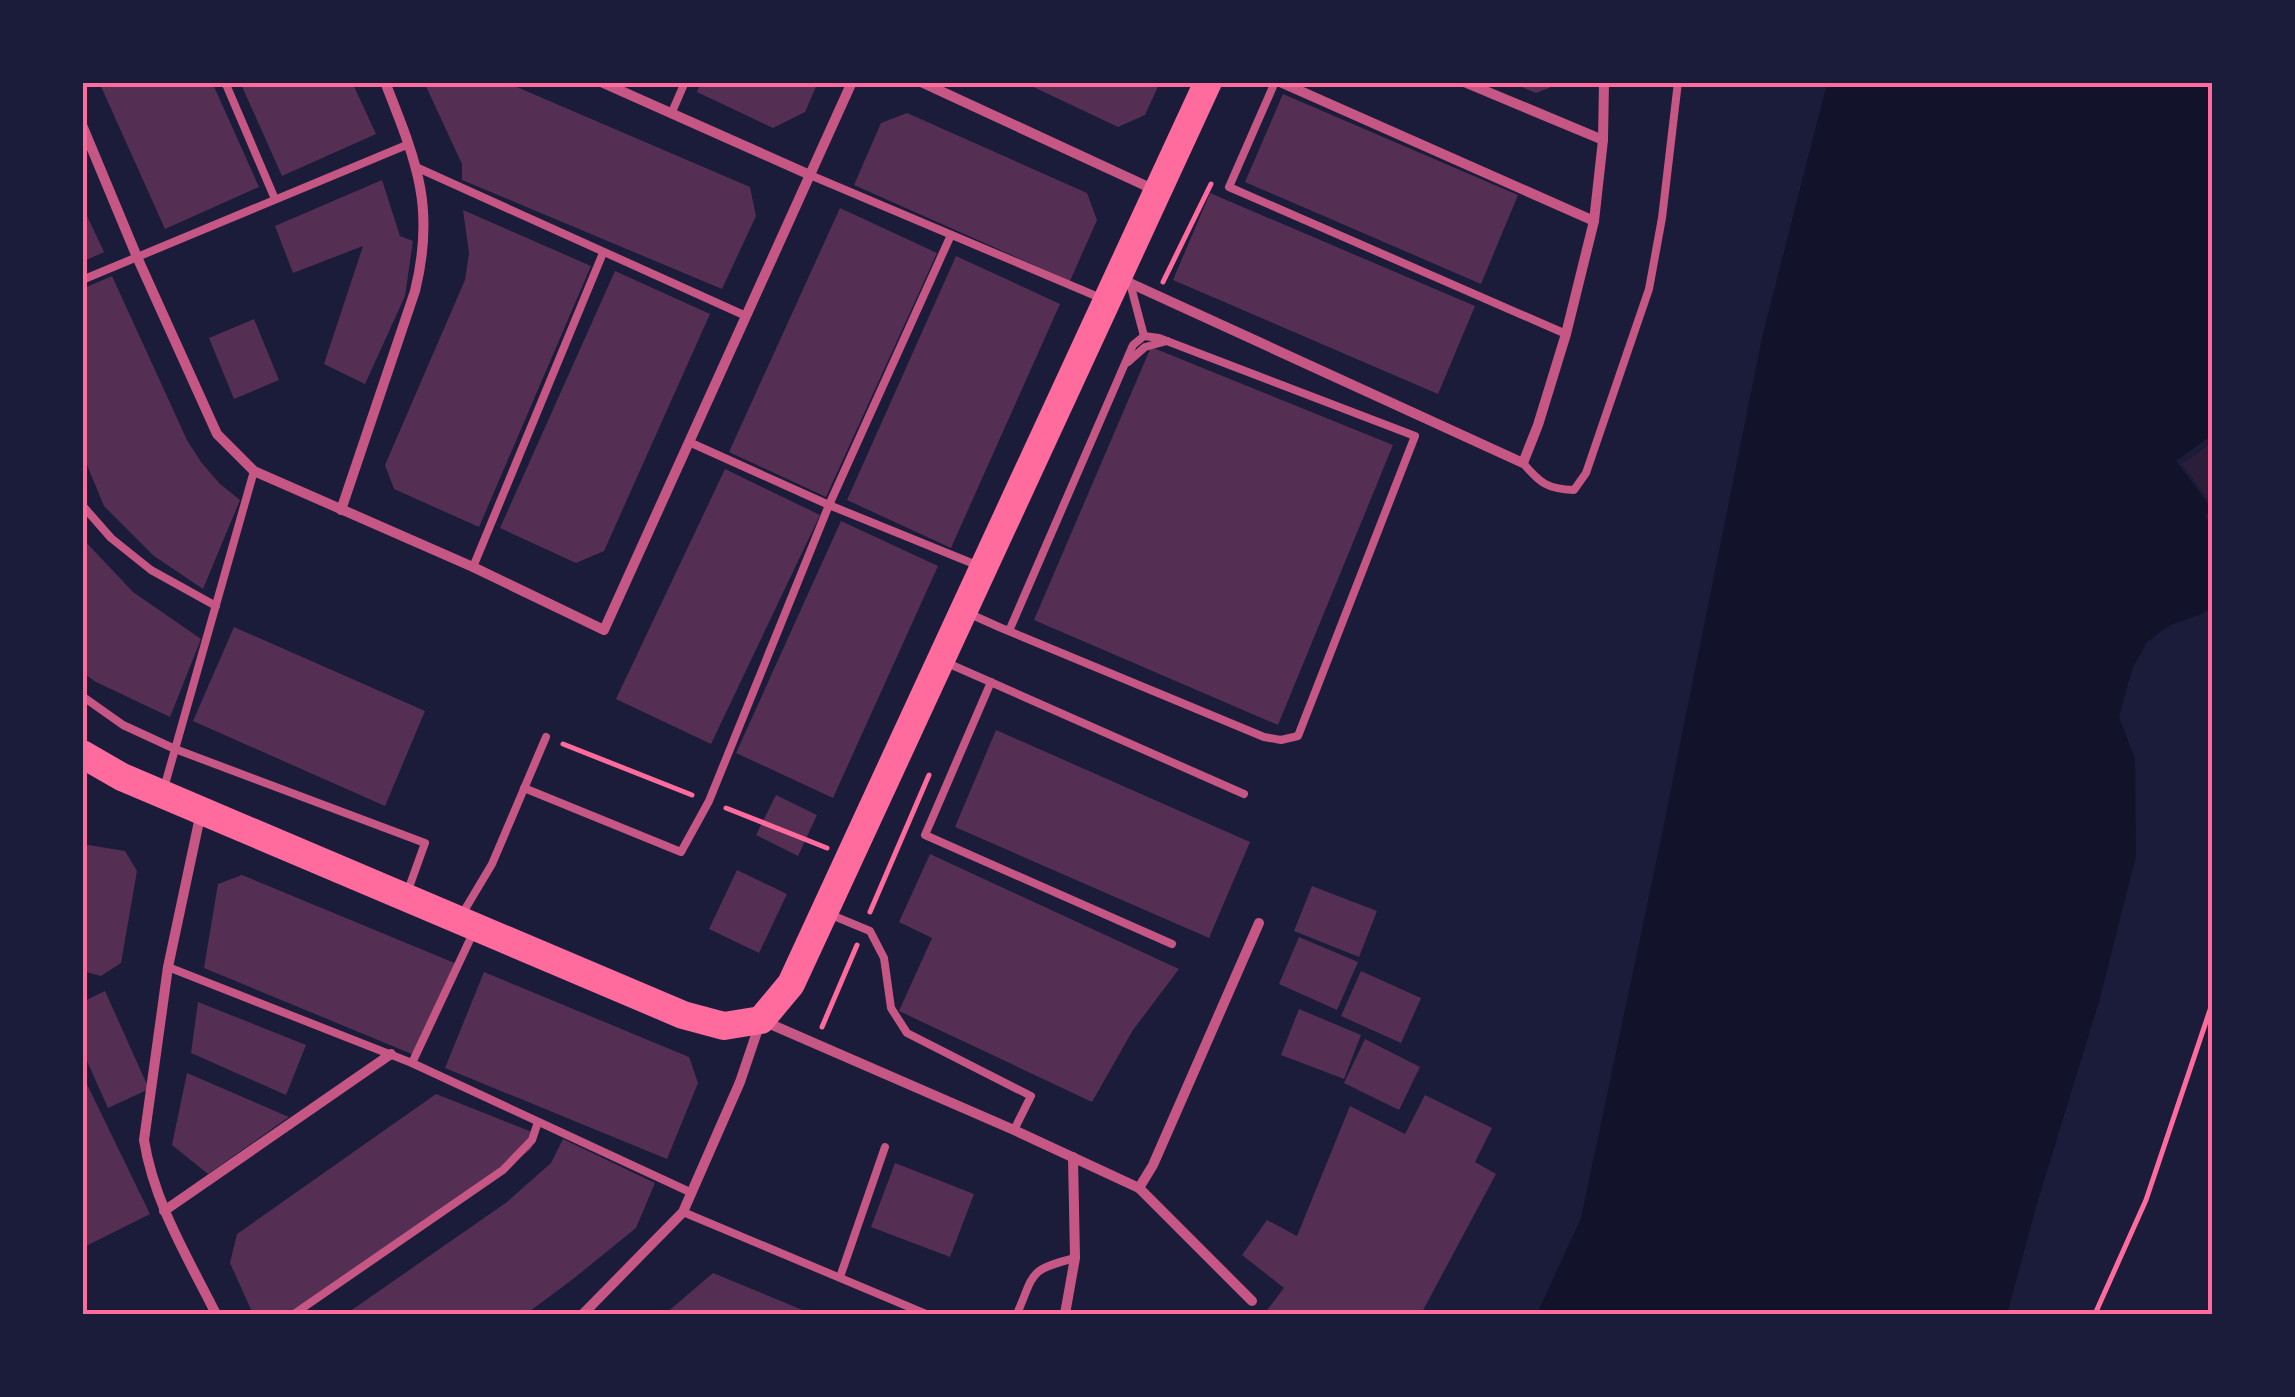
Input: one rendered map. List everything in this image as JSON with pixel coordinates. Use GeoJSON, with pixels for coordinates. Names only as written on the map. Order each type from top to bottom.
{"type":"FeatureCollection","features":[{"type":"Feature","properties":{"kind":"highway"},"geometry":{"type":"LineString","coordinates":[[82,754],[122,778],[684,1016],[724,1026],[761,1020],[791,984],[1119,287],[1208,82]]}},
{"type":"Feature","properties":{"kind":"street"},"geometry":{"type":"LineString","coordinates":[[342,510],[415,292],[426,224],[418,168],[385,82]]}},
{"type":"Feature","properties":{"kind":"street"},"geometry":{"type":"LineString","coordinates":[[601,82],[810,175]]}},
{"type":"Feature","properties":{"kind":"street"},"geometry":{"type":"LineString","coordinates":[[82,124],[137,257],[218,434],[254,470],[604,630],[852,82]]}},
{"type":"Feature","properties":{"kind":"street"},"geometry":{"type":"LineString","coordinates":[[921,82],[1158,192]]}},
{"type":"Feature","properties":{"kind":"street"},"geometry":{"type":"LineString","coordinates":[[1278,82],[1594,221]]}},
{"type":"Feature","properties":{"kind":"street"},"geometry":{"type":"LineString","coordinates":[[1464,82],[1603,140]]}},
{"type":"Feature","properties":{"kind":"street"},"geometry":{"type":"LineString","coordinates":[[1119,287],[1524,463],[1566,334],[1594,221],[1603,140],[1604,82]]}},
{"type":"Feature","properties":{"kind":"street"},"geometry":{"type":"LineString","coordinates":[[82,768],[122,778]]}},
{"type":"Feature","properties":{"kind":"street"},"geometry":{"type":"LineString","coordinates":[[201,811],[168,967],[144,1140],[148,1168],[164,1211],[216,1314]]}},
{"type":"Feature","properties":{"kind":"street"},"geometry":{"type":"LineString","coordinates":[[1139,1188],[1159,1152],[1259,923]]}},
{"type":"Feature","properties":{"kind":"street"},"geometry":{"type":"LineString","coordinates":[[582,1314],[684,1212],[740,1082],[761,1020],[1139,1188],[1252,1301]]}},
{"type":"Feature","properties":{"kind":"street"},"geometry":{"type":"LineString","coordinates":[[164,1211],[391,1054]]}},
{"type":"Feature","properties":{"kind":"street"},"geometry":{"type":"LineString","coordinates":[[1066,1314],[1074,1258],[1073,1157]]}},
{"type":"Feature","properties":{"kind":"lane"},"geometry":{"type":"LineString","coordinates":[[225,82],[275,200]]}},
{"type":"Feature","properties":{"kind":"lane"},"geometry":{"type":"LineString","coordinates":[[672,112],[685,82]]}},
{"type":"Feature","properties":{"kind":"lane"},"geometry":{"type":"LineString","coordinates":[[1278,82],[1229,188],[1566,334]]}},
{"type":"Feature","properties":{"kind":"lane"},"geometry":{"type":"LineString","coordinates":[[1524,463],[1538,481],[1556,489],[1574,490],[1586,472],[1649,289],[1662,218],[1678,82]]}},
{"type":"Feature","properties":{"kind":"lane"},"geometry":{"type":"LineString","coordinates":[[82,280],[409,144]]}},
{"type":"Feature","properties":{"kind":"lane"},"geometry":{"type":"LineString","coordinates":[[418,168],[746,316]]}},
{"type":"Feature","properties":{"kind":"lane"},"geometry":{"type":"LineString","coordinates":[[810,175],[951,235],[1119,287],[1144,336]]}},
{"type":"Feature","properties":{"kind":"lane"},"geometry":{"type":"LineString","coordinates":[[524,788],[681,852],[710,801],[829,505],[951,235]]}},
{"type":"Feature","properties":{"kind":"lane"},"geometry":{"type":"LineString","coordinates":[[473,568],[603,254]]}},
{"type":"Feature","properties":{"kind":"lane"},"geometry":{"type":"LineString","coordinates":[[964,612],[1264,737],[1281,740],[1298,736],[1416,436],[1167,341],[1144,336]]}},
{"type":"Feature","properties":{"kind":"lane"},"geometry":{"type":"LineString","coordinates":[[1010,631],[1134,345],[1144,336]]}},
{"type":"Feature","properties":{"kind":"lane"},"geometry":{"type":"LineString","coordinates":[[1125,365],[1145,348],[1167,341]]}},
{"type":"Feature","properties":{"kind":"lane"},"geometry":{"type":"LineString","coordinates":[[689,442],[984,568]]}},
{"type":"Feature","properties":{"kind":"lane"},"geometry":{"type":"LineString","coordinates":[[162,794],[254,470]]}},
{"type":"Feature","properties":{"kind":"lane"},"geometry":{"type":"LineString","coordinates":[[82,504],[111,538],[151,570],[216,606]]}},
{"type":"Feature","properties":{"kind":"lane"},"geometry":{"type":"LineString","coordinates":[[941,660],[1244,794]]}},
{"type":"Feature","properties":{"kind":"lane"},"geometry":{"type":"LineString","coordinates":[[991,682],[925,835],[1172,944]]}},
{"type":"Feature","properties":{"kind":"lane"},"geometry":{"type":"LineString","coordinates":[[82,696],[123,725],[175,749],[425,843],[406,898]]}},
{"type":"Feature","properties":{"kind":"lane"},"geometry":{"type":"LineString","coordinates":[[412,1063],[546,737]]}},
{"type":"Feature","properties":{"kind":"lane"},"geometry":{"type":"LineString","coordinates":[[824,912],[870,932],[884,958],[891,1008],[908,1034],[1031,1096],[1014,1130]]}},
{"type":"Feature","properties":{"kind":"lane"},"geometry":{"type":"LineString","coordinates":[[168,967],[412,1063],[692,1193]]}},
{"type":"Feature","properties":{"kind":"lane"},"geometry":{"type":"LineString","coordinates":[[294,1314],[503,1170],[532,1140],[538,1122]]}},
{"type":"Feature","properties":{"kind":"lane"},"geometry":{"type":"LineString","coordinates":[[840,1277],[885,1146]]}},
{"type":"Feature","properties":{"kind":"lane"},"geometry":{"type":"LineString","coordinates":[[684,1212],[926,1314]]}},
{"type":"Feature","properties":{"kind":"lane"},"geometry":{"type":"LineString","coordinates":[[1018,1314],[1036,1271],[1074,1258]]}},
{"type":"Feature","properties":{"kind":"path"},"geometry":{"type":"LineString","coordinates":[[2095,1314],[2146,1200],[2212,1004]]}},
{"type":"Feature","properties":{"kind":"shaded area"},"geometry":{"type":"Polygon","coordinates":[[[1827,83],[2212,83],[2212,435],[2176,461],[2212,509],[2205,516],[2212,526],[2212,607],[2170,625],[2147,642],[2132,669],[2119,717],[2135,759],[2136,856],[2100,998],[2007,1314],[1537,1314],[1581,1218],[1762,338],[1827,83]]]}},
{"type":"Feature","properties":{"kind":"shaded area"},"geometry":{"type":"Polygon","coordinates":[[[2212,443],[2212,504],[2182,464],[2212,443]]]}},
{"type":"Feature","properties":{"kind":"building"},"geometry":{"type":"Polygon","coordinates":[[[99,82],[212,82],[259,187],[165,229],[99,82]]]}},
{"type":"Feature","properties":{"kind":"building"},"geometry":{"type":"Polygon","coordinates":[[[240,82],[352,82],[376,134],[282,176],[240,82]]]}},
{"type":"Feature","properties":{"kind":"building"},"geometry":{"type":"Polygon","coordinates":[[[424,82],[505,82],[750,187],[756,216],[722,289],[462,180],[462,164],[424,82]]]}},
{"type":"Feature","properties":{"kind":"building"},"geometry":{"type":"Polygon","coordinates":[[[701,82],[818,82],[805,112],[773,128],[697,92],[701,82]]]}},
{"type":"Feature","properties":{"kind":"building"},"geometry":{"type":"Polygon","coordinates":[[[1023,82],[1160,82],[1145,115],[1118,127],[1023,82]]]}},
{"type":"Feature","properties":{"kind":"building"},"geometry":{"type":"Polygon","coordinates":[[[1512,82],[1564,82],[1536,93],[1512,83],[1512,82]]]}},
{"type":"Feature","properties":{"kind":"building"},"geometry":{"type":"Polygon","coordinates":[[[1283,94],[1518,195],[1481,284],[1245,182],[1283,94]]]}},
{"type":"Feature","properties":{"kind":"building"},"geometry":{"type":"Polygon","coordinates":[[[907,113],[1087,193],[1097,220],[1070,281],[854,185],[881,123],[907,113]]]}},
{"type":"Feature","properties":{"kind":"building"},"geometry":{"type":"Polygon","coordinates":[[[382,180],[400,236],[413,241],[405,296],[365,384],[324,364],[363,246],[293,273],[275,226],[382,180]]]}},
{"type":"Feature","properties":{"kind":"building"},"geometry":{"type":"Polygon","coordinates":[[[1210,193],[1475,306],[1438,394],[1173,280],[1210,193]]]}},
{"type":"Feature","properties":{"kind":"building"},"geometry":{"type":"Polygon","coordinates":[[[82,205],[104,252],[82,262],[82,205]]]}},
{"type":"Feature","properties":{"kind":"building"},"geometry":{"type":"Polygon","coordinates":[[[840,208],[937,253],[826,497],[729,452],[840,208]]]}},
{"type":"Feature","properties":{"kind":"building"},"geometry":{"type":"Polygon","coordinates":[[[463,210],[591,266],[479,527],[394,489],[385,465],[465,280],[469,253],[463,210]]]}},
{"type":"Feature","properties":{"kind":"building"},"geometry":{"type":"Polygon","coordinates":[[[956,256],[1060,304],[951,548],[847,500],[956,256]]]}},
{"type":"Feature","properties":{"kind":"building"},"geometry":{"type":"Polygon","coordinates":[[[615,271],[710,314],[604,551],[576,563],[500,528],[615,271]]]}},
{"type":"Feature","properties":{"kind":"building"},"geometry":{"type":"Polygon","coordinates":[[[112,276],[187,440],[220,484],[240,500],[203,589],[154,556],[104,506],[82,453],[82,289],[112,276]]]}},
{"type":"Feature","properties":{"kind":"building"},"geometry":{"type":"Polygon","coordinates":[[[254,319],[279,380],[234,399],[209,338],[254,319]]]}},
{"type":"Feature","properties":{"kind":"building"},"geometry":{"type":"Polygon","coordinates":[[[1151,347],[1393,445],[1278,725],[1034,620],[1151,347]]]}},
{"type":"Feature","properties":{"kind":"building"},"geometry":{"type":"Polygon","coordinates":[[[725,469],[820,515],[711,744],[616,699],[725,469]]]}},
{"type":"Feature","properties":{"kind":"building"},"geometry":{"type":"Polygon","coordinates":[[[841,521],[938,566],[833,798],[736,753],[841,521]]]}},
{"type":"Feature","properties":{"kind":"building"},"geometry":{"type":"Polygon","coordinates":[[[82,538],[133,592],[201,639],[170,717],[82,672],[82,538]]]}},
{"type":"Feature","properties":{"kind":"building"},"geometry":{"type":"Polygon","coordinates":[[[234,627],[425,711],[385,806],[193,721],[234,627]]]}},
{"type":"Feature","properties":{"kind":"building"},"geometry":{"type":"Polygon","coordinates":[[[996,730],[1250,842],[1209,938],[955,827],[996,730]]]}},
{"type":"Feature","properties":{"kind":"building"},"geometry":{"type":"Polygon","coordinates":[[[776,795],[817,815],[798,856],[756,835],[776,795]]]}},
{"type":"Feature","properties":{"kind":"building"},"geometry":{"type":"Polygon","coordinates":[[[82,844],[125,851],[137,871],[121,963],[101,976],[82,971],[82,844]]]}},
{"type":"Feature","properties":{"kind":"building"},"geometry":{"type":"Polygon","coordinates":[[[930,854],[1179,969],[1133,1030],[1092,1102],[899,1011],[932,938],[899,922],[930,854]]]}},
{"type":"Feature","properties":{"kind":"building"},"geometry":{"type":"Polygon","coordinates":[[[737,870],[787,894],[759,953],[709,929],[737,870]]]}},
{"type":"Feature","properties":{"kind":"building"},"geometry":{"type":"Polygon","coordinates":[[[242,875],[457,964],[419,1057],[204,968],[218,884],[242,875]]]}},
{"type":"Feature","properties":{"kind":"building"},"geometry":{"type":"Polygon","coordinates":[[[1312,886],[1377,911],[1359,957],[1294,931],[1312,886]]]}},
{"type":"Feature","properties":{"kind":"building"},"geometry":{"type":"Polygon","coordinates":[[[1299,937],[1358,962],[1337,1010],[1279,984],[1299,937]]]}},
{"type":"Feature","properties":{"kind":"building"},"geometry":{"type":"Polygon","coordinates":[[[1361,971],[1421,998],[1401,1043],[1341,1016],[1361,971]]]}},
{"type":"Feature","properties":{"kind":"building"},"geometry":{"type":"Polygon","coordinates":[[[484,972],[689,1057],[698,1083],[667,1159],[445,1068],[484,972]]]}},
{"type":"Feature","properties":{"kind":"building"},"geometry":{"type":"Polygon","coordinates":[[[105,991],[149,1089],[108,1108],[82,1050],[82,1002],[105,991]]]}},
{"type":"Feature","properties":{"kind":"building"},"geometry":{"type":"Polygon","coordinates":[[[198,1002],[306,1045],[286,1095],[191,1053],[198,1002]]]}},
{"type":"Feature","properties":{"kind":"building"},"geometry":{"type":"Polygon","coordinates":[[[1299,1009],[1361,1035],[1344,1079],[1281,1055],[1299,1009]]]}},
{"type":"Feature","properties":{"kind":"building"},"geometry":{"type":"Polygon","coordinates":[[[1365,1039],[1420,1067],[1399,1110],[1344,1083],[1365,1039]]]}},
{"type":"Feature","properties":{"kind":"building"},"geometry":{"type":"Polygon","coordinates":[[[187,1073],[289,1117],[208,1174],[172,1145],[187,1073]]]}},
{"type":"Feature","properties":{"kind":"building"},"geometry":{"type":"Polygon","coordinates":[[[82,1074],[150,1214],[82,1248],[82,1074]]]}},
{"type":"Feature","properties":{"kind":"building"},"geometry":{"type":"Polygon","coordinates":[[[436,1094],[537,1134],[531,1149],[299,1314],[253,1314],[230,1263],[237,1234],[436,1094]]]}},
{"type":"Feature","properties":{"kind":"building"},"geometry":{"type":"Polygon","coordinates":[[[1425,1095],[1492,1128],[1475,1162],[1496,1174],[1421,1314],[1264,1314],[1284,1288],[1242,1255],[1267,1220],[1297,1236],[1350,1106],[1405,1134],[1425,1095]]]}},
{"type":"Feature","properties":{"kind":"building"},"geometry":{"type":"Polygon","coordinates":[[[563,1139],[655,1183],[636,1228],[573,1279],[526,1314],[346,1314],[507,1202],[551,1163],[563,1139]]]}},
{"type":"Feature","properties":{"kind":"building"},"geometry":{"type":"Polygon","coordinates":[[[895,1163],[974,1194],[950,1257],[871,1227],[895,1163]]]}},
{"type":"Feature","properties":{"kind":"building"},"geometry":{"type":"Polygon","coordinates":[[[713,1273],[812,1314],[665,1314],[713,1273]]]}}]}
